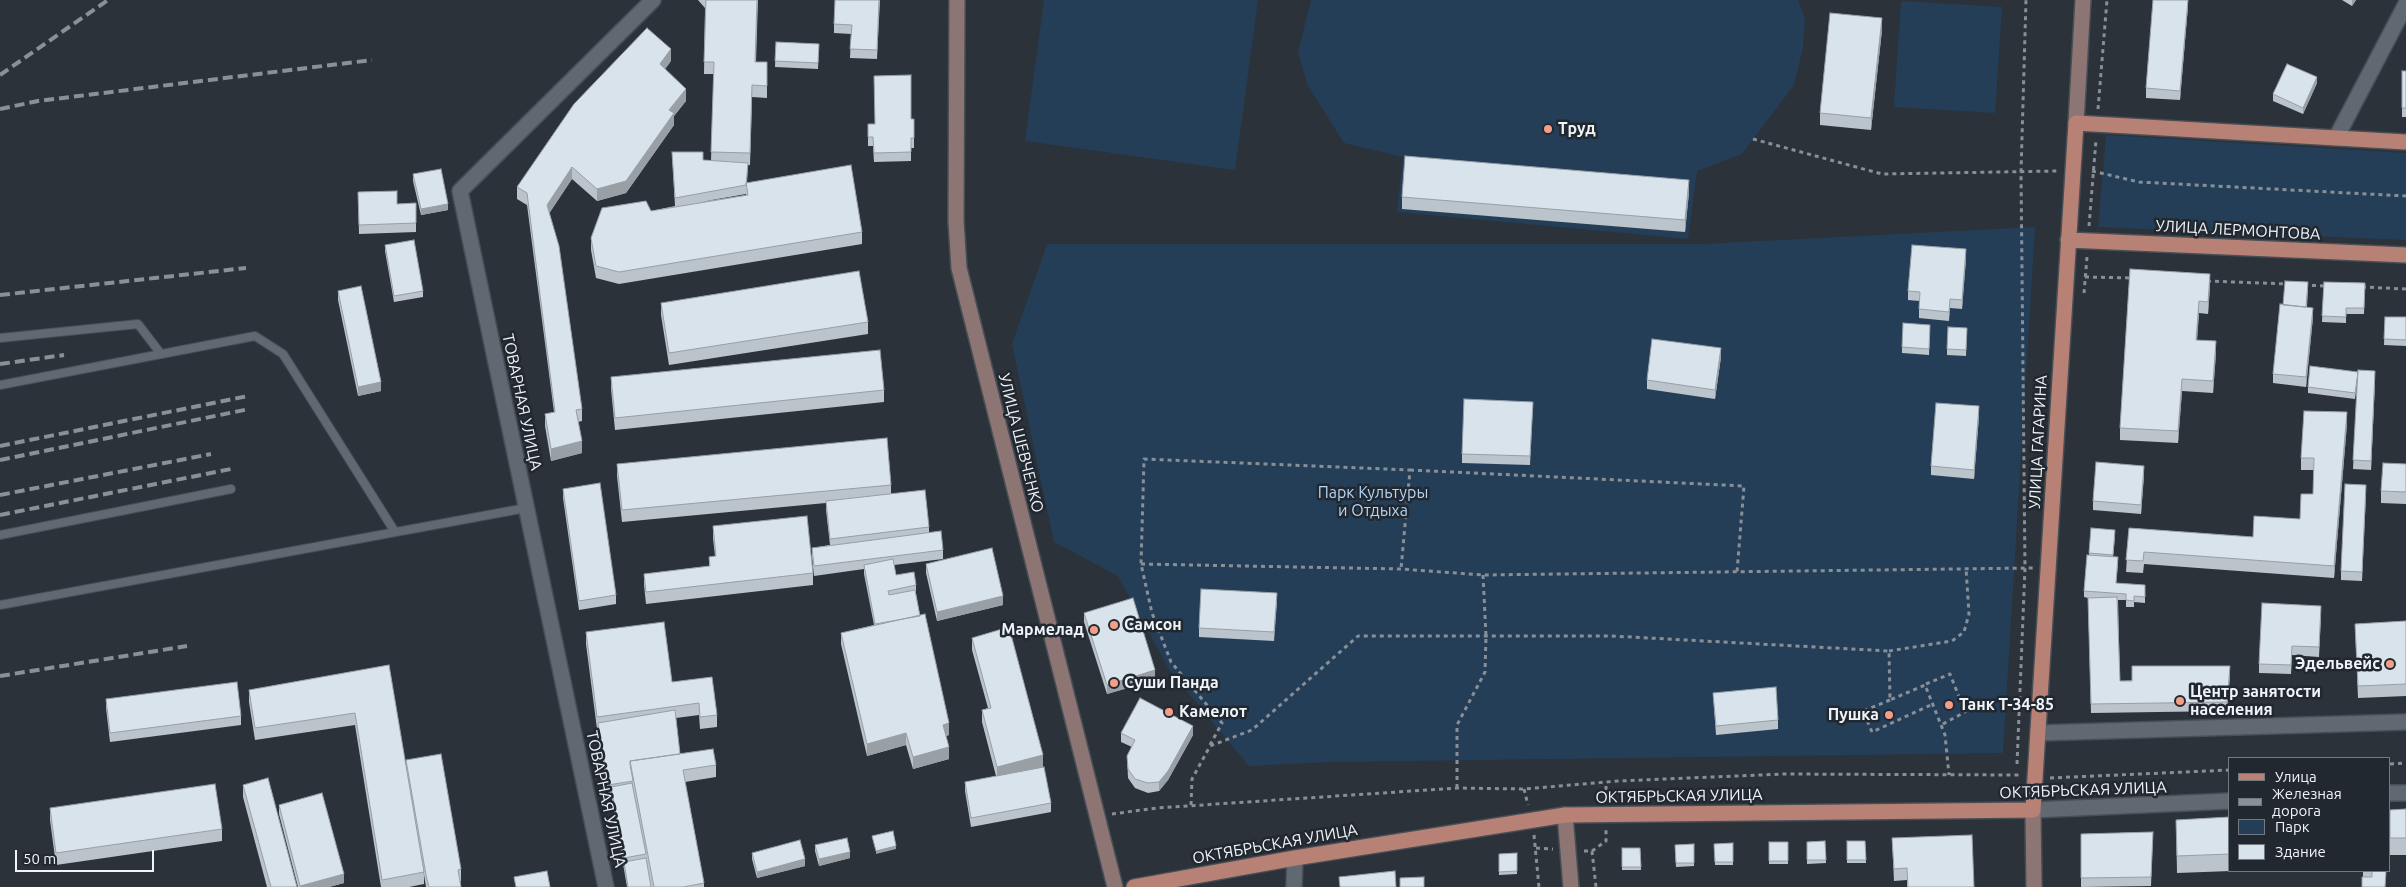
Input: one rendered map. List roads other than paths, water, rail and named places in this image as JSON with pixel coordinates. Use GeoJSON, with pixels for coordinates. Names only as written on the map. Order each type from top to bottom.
{"type":"FeatureCollection","features":[{"type":"Feature","properties":{"kind":"main road"},"geometry":{"type":"LineString","coordinates":[[2076,123],[2406,142]]}},
{"type":"Feature","properties":{"kind":"main road","name":"УЛИЦА ГАГАРИНА"},"geometry":{"type":"LineString","coordinates":[[2033,810],[2076,123]]}},
{"type":"Feature","properties":{"kind":"main road","name":"УЛИЦА ЛЕРМОНТОВА"},"geometry":{"type":"LineString","coordinates":[[2068,240],[2406,255]]}},
{"type":"Feature","properties":{"kind":"main road","name":"ОКТЯБРЬСКАЯ УЛИЦА"},"geometry":{"type":"LineString","coordinates":[[1134,887],[1295,858],[1565,815],[2033,810]]}},
{"type":"Feature","properties":{"kind":"street","name":"ТОВАРНАЯ УЛИЦА"},"geometry":{"type":"LineString","coordinates":[[606,887],[460,191],[654,0]]}},
{"type":"Feature","properties":{"kind":"street","name":"УЛИЦА ШЕВЧЕНКО"},"geometry":{"type":"LineString","coordinates":[[957,0],[956,221],[959,268],[1099,816],[1115,887]]}},
{"type":"Feature","properties":{"kind":"street","name":"УЛИЦА ГАГАРИНА"},"geometry":{"type":"LineString","coordinates":[[2076,123],[2082,0]]}},
{"type":"Feature","properties":{"kind":"street"},"geometry":{"type":"LineString","coordinates":[[2336,138],[2406,4]]}},
{"type":"Feature","properties":{"kind":"street"},"geometry":{"type":"LineString","coordinates":[[2038,733],[2406,722]]}},
{"type":"Feature","properties":{"kind":"street"},"geometry":{"type":"LineString","coordinates":[[2391,793],[2406,793]]}},
{"type":"Feature","properties":{"kind":"street","name":"ОКТЯБРЬСКАЯ УЛИЦА"},"geometry":{"type":"LineString","coordinates":[[2033,810],[2228,801]]}},
{"type":"Feature","properties":{"kind":"street","name":"УЛИЦА ГАГАРИНА"},"geometry":{"type":"LineString","coordinates":[[2033,810],[2034,887]]}},
{"type":"Feature","properties":{"kind":"street"},"geometry":{"type":"LineString","coordinates":[[1565,815],[1572,887]]}},
{"type":"Feature","properties":{"kind":"street"},"geometry":{"type":"LineString","coordinates":[[1294,887],[1295,858]]}},
{"type":"Feature","properties":{"kind":"lane"},"geometry":{"type":"LineString","coordinates":[[0,338],[138,324],[161,354]]}},
{"type":"Feature","properties":{"kind":"lane"},"geometry":{"type":"LineString","coordinates":[[0,385],[255,336],[283,354],[395,532]]}},
{"type":"Feature","properties":{"kind":"lane"},"geometry":{"type":"LineString","coordinates":[[0,535],[231,489]]}},
{"type":"Feature","properties":{"kind":"lane"},"geometry":{"type":"LineString","coordinates":[[0,605],[526,508]]}},
{"type":"Feature","properties":{"kind":"railway"},"geometry":{"type":"LineString","coordinates":[[0,75],[108,0]]}},
{"type":"Feature","properties":{"kind":"railway"},"geometry":{"type":"LineString","coordinates":[[0,109],[38,101],[372,60]]}},
{"type":"Feature","properties":{"kind":"railway"},"geometry":{"type":"LineString","coordinates":[[0,295],[246,268]]}},
{"type":"Feature","properties":{"kind":"railway"},"geometry":{"type":"LineString","coordinates":[[0,364],[64,355]]}},
{"type":"Feature","properties":{"kind":"railway"},"geometry":{"type":"LineString","coordinates":[[0,446],[248,396]]}},
{"type":"Feature","properties":{"kind":"railway"},"geometry":{"type":"LineString","coordinates":[[0,460],[249,409]]}},
{"type":"Feature","properties":{"kind":"railway"},"geometry":{"type":"LineString","coordinates":[[0,495],[211,454]]}},
{"type":"Feature","properties":{"kind":"railway"},"geometry":{"type":"LineString","coordinates":[[0,515],[231,469]]}},
{"type":"Feature","properties":{"kind":"railway"},"geometry":{"type":"LineString","coordinates":[[0,676],[187,646]]}},
{"type":"Feature","properties":{"kind":"place","name":"Труд"},"geometry":{"type":"Point","coordinates":[1548,129]}},
{"type":"Feature","properties":{"kind":"place","name":"Самсон"},"geometry":{"type":"Point","coordinates":[1114,625]}},
{"type":"Feature","properties":{"kind":"place","name":"Мармелад"},"geometry":{"type":"Point","coordinates":[1094,630]}},
{"type":"Feature","properties":{"kind":"place","name":"Эдельвейс"},"geometry":{"type":"Point","coordinates":[2390,664]}},
{"type":"Feature","properties":{"kind":"place","name":"Суши Панда"},"geometry":{"type":"Point","coordinates":[1114,683]}},
{"type":"Feature","properties":{"kind":"place","name":"Центр занятости населения"},"geometry":{"type":"Point","coordinates":[2180,701]}},
{"type":"Feature","properties":{"kind":"place","name":"Танк Т-34-85"},"geometry":{"type":"Point","coordinates":[1949,705]}},
{"type":"Feature","properties":{"kind":"place","name":"Камелот"},"geometry":{"type":"Point","coordinates":[1169,712]}},
{"type":"Feature","properties":{"kind":"place","name":"Пушка"},"geometry":{"type":"Point","coordinates":[1889,715]}},
{"type":"Feature","properties":{"kind":"park label","name":"Парк Культуры и Отдыха"},"geometry":{"type":"Point","coordinates":[1373,502]}}]}
